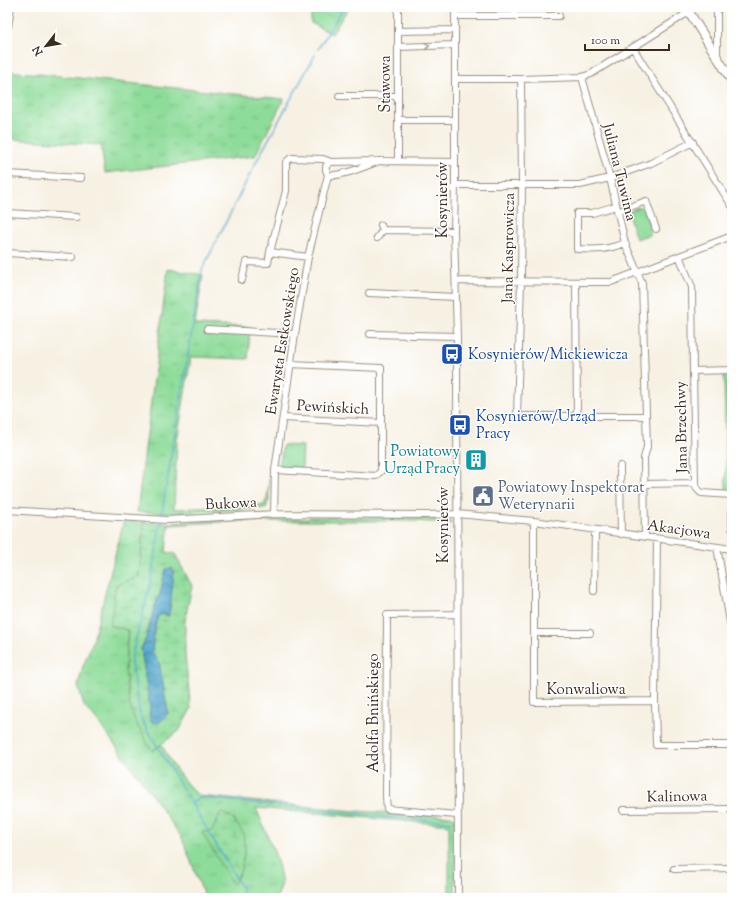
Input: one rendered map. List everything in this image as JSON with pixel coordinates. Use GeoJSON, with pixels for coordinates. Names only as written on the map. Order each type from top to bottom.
{"type":"FeatureCollection","features":[{"type":"Feature","properties":{"kind":"street"},"geometry":{"type":"LineString","coordinates":[[7,27],[10,7]]}},
{"type":"Feature","properties":{"kind":"street","name":"Stawowa"},"geometry":{"type":"LineString","coordinates":[[398,7],[398,161]]}},
{"type":"Feature","properties":{"kind":"street","name":"Kosynierów"},"geometry":{"type":"LineString","coordinates":[[455,7],[456,185],[454,231],[457,336],[458,898]]}},
{"type":"Feature","properties":{"kind":"street"},"geometry":{"type":"LineString","coordinates":[[717,7],[717,56]]}},
{"type":"Feature","properties":{"kind":"street"},"geometry":{"type":"LineString","coordinates":[[455,79],[582,77],[591,74],[633,48],[688,10],[732,81]]}},
{"type":"Feature","properties":{"kind":"street"},"geometry":{"type":"LineString","coordinates":[[455,16],[559,16]]}},
{"type":"Feature","properties":{"kind":"street"},"geometry":{"type":"LineString","coordinates":[[398,31],[455,30]]}},
{"type":"Feature","properties":{"kind":"street"},"geometry":{"type":"LineString","coordinates":[[707,40],[716,34]]}},
{"type":"Feature","properties":{"kind":"street"},"geometry":{"type":"LineString","coordinates":[[398,47],[455,45]]}},
{"type":"Feature","properties":{"kind":"street"},"geometry":{"type":"LineString","coordinates":[[633,48],[732,206]]}},
{"type":"Feature","properties":{"kind":"street","name":"Juliana Tuwima"},"geometry":{"type":"LineString","coordinates":[[582,77],[610,178],[625,243],[642,283],[647,447],[644,458],[645,537]]}},
{"type":"Feature","properties":{"kind":"street","name":"Jana Kasprowicza"},"geometry":{"type":"LineString","coordinates":[[521,79],[521,282],[516,416],[577,416]]}},
{"type":"Feature","properties":{"kind":"street"},"geometry":{"type":"LineString","coordinates":[[339,96],[398,96]]}},
{"type":"Feature","properties":{"kind":"street"},"geometry":{"type":"LineString","coordinates":[[398,120],[455,120]]}},
{"type":"Feature","properties":{"kind":"street"},"geometry":{"type":"LineString","coordinates":[[456,185],[580,185],[610,178],[651,163],[692,142]]}},
{"type":"Feature","properties":{"kind":"street"},"geometry":{"type":"LineString","coordinates":[[242,280],[246,262],[268,263],[286,191],[286,162],[291,158],[323,159],[331,162],[455,162]]}},
{"type":"Feature","properties":{"kind":"street"},"geometry":{"type":"LineString","coordinates":[[328,175],[342,174],[379,161]]}},
{"type":"Feature","properties":{"kind":"street","name":"Ewarysta Estkowskiego"},"geometry":{"type":"LineString","coordinates":[[274,514],[275,470],[290,364],[308,257],[328,175],[326,166],[331,162]]}},
{"type":"Feature","properties":{"kind":"street"},"geometry":{"type":"LineString","coordinates":[[7,174],[81,178]]}},
{"type":"Feature","properties":{"kind":"street"},"geometry":{"type":"LineString","coordinates":[[625,243],[611,248],[597,250],[577,249],[577,213],[592,213],[617,209],[646,201],[656,229]]}},
{"type":"Feature","properties":{"kind":"street"},"geometry":{"type":"LineString","coordinates":[[7,213],[76,217]]}},
{"type":"Feature","properties":{"kind":"street"},"geometry":{"type":"LineString","coordinates":[[376,238],[382,228],[454,231]]}},
{"type":"Feature","properties":{"kind":"street"},"geometry":{"type":"LineString","coordinates":[[456,281],[611,282],[732,236]]}},
{"type":"Feature","properties":{"kind":"street"},"geometry":{"type":"LineString","coordinates":[[270,252],[308,257]]}},
{"type":"Feature","properties":{"kind":"street"},"geometry":{"type":"LineString","coordinates":[[7,253],[73,257]]}},
{"type":"Feature","properties":{"kind":"street","name":"Jana Brzechwy"},"geometry":{"type":"LineString","coordinates":[[680,256],[692,287],[695,483]]}},
{"type":"Feature","properties":{"kind":"street"},"geometry":{"type":"LineString","coordinates":[[576,282],[577,416],[646,416]]}},
{"type":"Feature","properties":{"kind":"street"},"geometry":{"type":"LineString","coordinates":[[369,293],[456,297]]}},
{"type":"Feature","properties":{"kind":"street"},"geometry":{"type":"LineString","coordinates":[[207,329],[295,334]]}},
{"type":"Feature","properties":{"kind":"street"},"geometry":{"type":"LineString","coordinates":[[370,334],[457,336]]}},
{"type":"Feature","properties":{"kind":"street"},"geometry":{"type":"LineString","coordinates":[[275,470],[376,476],[381,471],[381,368],[290,364]]}},
{"type":"Feature","properties":{"kind":"street"},"geometry":{"type":"LineString","coordinates":[[693,371],[732,370]]}},
{"type":"Feature","properties":{"kind":"street","name":"Pewińskich"},"geometry":{"type":"LineString","coordinates":[[283,418],[381,423]]}},
{"type":"Feature","properties":{"kind":"street"},"geometry":{"type":"LineString","coordinates":[[620,466],[622,534]]}},
{"type":"Feature","properties":{"kind":"street"},"geometry":{"type":"LineString","coordinates":[[645,484],[695,483],[697,489],[701,492],[732,495],[732,528]]}},
{"type":"Feature","properties":{"kind":"street","name":"Bukowa"},"geometry":{"type":"LineString","coordinates":[[7,510],[167,520],[274,514],[457,514]]}},
{"type":"Feature","properties":{"kind":"street","name":"Akacjowa"},"geometry":{"type":"LineString","coordinates":[[457,514],[534,521],[657,539],[732,548]]}},
{"type":"Feature","properties":{"kind":"street","name":"Konwaliowa"},"geometry":{"type":"LineString","coordinates":[[534,521],[534,702],[655,701]]}},
{"type":"Feature","properties":{"kind":"street"},"geometry":{"type":"LineString","coordinates":[[594,591],[595,530]]}},
{"type":"Feature","properties":{"kind":"street"},"geometry":{"type":"LineString","coordinates":[[657,539],[655,701],[656,745],[732,745]]}},
{"type":"Feature","properties":{"kind":"street"},"geometry":{"type":"LineString","coordinates":[[717,547],[732,632]]}},
{"type":"Feature","properties":{"kind":"street","name":"Adolfa Bnińskiego"},"geometry":{"type":"LineString","coordinates":[[457,614],[387,615],[386,797],[387,809],[457,815]]}},
{"type":"Feature","properties":{"kind":"street"},"geometry":{"type":"LineString","coordinates":[[534,633],[590,633]]}},
{"type":"Feature","properties":{"kind":"street","name":"Kalinowa"},"geometry":{"type":"LineString","coordinates":[[623,810],[732,809]]}},
{"type":"Feature","properties":{"kind":"street"},"geometry":{"type":"LineString","coordinates":[[674,869],[732,868]]}},
{"type":"Feature","properties":{"kind":"green space"},"geometry":{"type":"Polygon","coordinates":[[[311,7],[349,7],[332,34],[311,23],[311,7]]]}},
{"type":"Feature","properties":{"kind":"green space"},"geometry":{"type":"Polygon","coordinates":[[[10,71],[284,99],[255,156],[105,173],[101,145],[7,139],[7,102],[10,71]]]}},
{"type":"Feature","properties":{"kind":"green space"},"geometry":{"type":"Polygon","coordinates":[[[643,206],[650,226],[648,227],[651,234],[636,239],[627,211],[643,206]]]}},
{"type":"Feature","properties":{"kind":"green space"},"geometry":{"type":"Polygon","coordinates":[[[168,269],[203,275],[195,325],[250,327],[248,359],[191,357],[177,441],[174,509],[264,505],[267,498],[269,478],[269,502],[267,503],[267,507],[175,513],[137,512],[168,269]]]}},
{"type":"Feature","properties":{"kind":"green space"},"geometry":{"type":"Polygon","coordinates":[[[724,373],[732,373],[732,491],[726,491],[724,373]]]}},
{"type":"Feature","properties":{"kind":"green space"},"geometry":{"type":"Polygon","coordinates":[[[283,445],[303,446],[302,468],[286,468],[281,466],[280,462],[283,445]]]}},
{"type":"Feature","properties":{"kind":"green space"},"geometry":{"type":"Polygon","coordinates":[[[282,516],[283,518],[308,519],[309,517],[447,517],[447,519],[452,523],[413,521],[236,521],[169,525],[169,523],[282,516]]]}},
{"type":"Feature","properties":{"kind":"green space"},"geometry":{"type":"Polygon","coordinates":[[[124,520],[144,522],[139,577],[110,626],[128,629],[125,669],[152,751],[162,745],[178,772],[199,796],[355,811],[450,816],[455,818],[455,898],[449,898],[449,825],[256,808],[274,851],[279,868],[282,883],[277,898],[205,898],[182,838],[139,777],[84,706],[78,686],[83,666],[93,641],[124,520]]]}},
{"type":"Feature","properties":{"kind":"green space"},"geometry":{"type":"Polygon","coordinates":[[[144,522],[169,523],[166,552],[175,554],[192,586],[185,620],[185,654],[191,709],[179,731],[152,751],[136,723],[129,703],[125,669],[128,630],[110,626],[116,585],[139,577],[144,522]],[[163,579],[161,591],[141,649],[150,707],[149,715],[168,714],[159,661],[152,654],[158,616],[162,614],[169,616],[172,583],[163,579]]]}},
{"type":"Feature","properties":{"kind":"green space"},"geometry":{"type":"Polygon","coordinates":[[[221,812],[233,818],[243,833],[245,850],[241,870],[233,885],[202,832],[212,831],[221,812]]]}},
{"type":"Feature","properties":{"kind":"water"},"geometry":{"type":"Polygon","coordinates":[[[172,568],[174,572],[169,616],[162,614],[158,616],[152,649],[152,654],[159,661],[168,714],[159,723],[151,722],[149,715],[150,707],[141,649],[161,591],[166,569],[172,568]]]}},
{"type":"Feature","properties":{"kind":"waterway"},"geometry":{"type":"LineString","coordinates":[[318,49],[344,7]]}},
{"type":"Feature","properties":{"kind":"waterway"},"geometry":{"type":"LineString","coordinates":[[161,518],[202,270],[255,164],[315,55]]}},
{"type":"Feature","properties":{"kind":"waterway"},"geometry":{"type":"LineString","coordinates":[[161,521],[150,586],[132,654],[131,664],[141,719],[242,888],[241,898]]}},
{"type":"Feature","properties":{"kind":"waterway"},"geometry":{"type":"LineString","coordinates":[[191,803],[199,798],[205,798],[354,814],[452,822]]}},
{"type":"Feature","properties":{"kind":"place","name":"Kosynierów/Mickiewicza"},"geometry":{"type":"Point","coordinates":[452,354]}},
{"type":"Feature","properties":{"kind":"place","name":"Kosynierów/Urząd Pracy"},"geometry":{"type":"Point","coordinates":[460,425]}},
{"type":"Feature","properties":{"kind":"place","name":"Powiatowy Urząd Pracy"},"geometry":{"type":"Point","coordinates":[476,460]}},
{"type":"Feature","properties":{"kind":"place","name":"Powiatowy Inspektorat Weterynarii"},"geometry":{"type":"Point","coordinates":[483,496]}}]}
